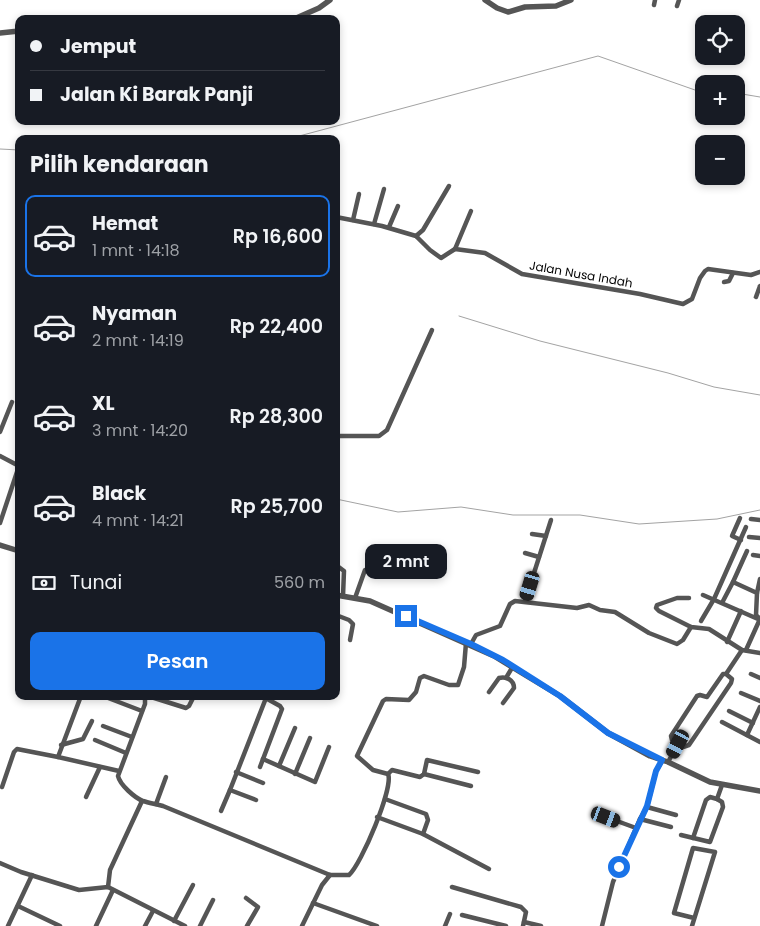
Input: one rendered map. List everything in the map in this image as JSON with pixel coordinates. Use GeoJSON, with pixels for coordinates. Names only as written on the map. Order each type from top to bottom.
{"type":"FeatureCollection","features":[{"type":"Feature","properties":{"kind":"street"},"geometry":{"type":"LineString","coordinates":[[303,15],[319,8],[330,0]]}},
{"type":"Feature","properties":{"kind":"street"},"geometry":{"type":"LineString","coordinates":[[485,0],[497,8],[508,12],[525,7],[556,6],[571,0]]}},
{"type":"Feature","properties":{"kind":"street"},"geometry":{"type":"LineString","coordinates":[[678,6],[679,0]]}},
{"type":"Feature","properties":{"kind":"street"},"geometry":{"type":"LineString","coordinates":[[0,32],[15,31]]}},
{"type":"Feature","properties":{"kind":"street"},"geometry":{"type":"LineString","coordinates":[[416,236],[423,230],[449,186]]}},
{"type":"Feature","properties":{"kind":"street"},"geometry":{"type":"LineString","coordinates":[[374,224],[384,189]]}},
{"type":"Feature","properties":{"kind":"street"},"geometry":{"type":"LineString","coordinates":[[353,220],[359,194]]}},
{"type":"Feature","properties":{"kind":"street"},"geometry":{"type":"LineString","coordinates":[[389,227],[398,206]]}},
{"type":"Feature","properties":{"kind":"street"},"geometry":{"type":"LineString","coordinates":[[455,248],[471,212]]}},
{"type":"Feature","properties":{"kind":"street","name":"Jalan Nusa Indah"},"geometry":{"type":"LineString","coordinates":[[340,218],[389,227],[416,236],[441,258],[455,248],[491,254],[522,274],[640,294],[684,304],[692,299],[705,271],[714,269],[751,275],[760,272]]}},
{"type":"Feature","properties":{"kind":"street"},"geometry":{"type":"LineString","coordinates":[[724,282],[728,282],[733,273]]}},
{"type":"Feature","properties":{"kind":"street"},"geometry":{"type":"LineString","coordinates":[[756,297],[760,286]]}},
{"type":"Feature","properties":{"kind":"street"},"geometry":{"type":"LineString","coordinates":[[340,436],[379,436],[387,430],[432,330]]}},
{"type":"Feature","properties":{"kind":"street"},"geometry":{"type":"LineString","coordinates":[[0,432],[12,402]]}},
{"type":"Feature","properties":{"kind":"street"},"geometry":{"type":"LineString","coordinates":[[0,456],[15,464]]}},
{"type":"Feature","properties":{"kind":"street"},"geometry":{"type":"LineString","coordinates":[[0,524],[15,478]]}},
{"type":"Feature","properties":{"kind":"street"},"geometry":{"type":"LineString","coordinates":[[740,518],[732,536],[741,540]]}},
{"type":"Feature","properties":{"kind":"street"},"geometry":{"type":"LineString","coordinates":[[751,519],[760,520]]}},
{"type":"Feature","properties":{"kind":"street"},"geometry":{"type":"LineString","coordinates":[[526,601],[551,520]]}},
{"type":"Feature","properties":{"kind":"street"},"geometry":{"type":"LineString","coordinates":[[702,622],[746,527]]}},
{"type":"Feature","properties":{"kind":"street"},"geometry":{"type":"LineString","coordinates":[[532,534],[546,536]]}},
{"type":"Feature","properties":{"kind":"street"},"geometry":{"type":"LineString","coordinates":[[749,537],[760,538]]}},
{"type":"Feature","properties":{"kind":"street"},"geometry":{"type":"LineString","coordinates":[[0,545],[15,550]]}},
{"type":"Feature","properties":{"kind":"street"},"geometry":{"type":"LineString","coordinates":[[723,601],[747,551]]}},
{"type":"Feature","properties":{"kind":"street"},"geometry":{"type":"LineString","coordinates":[[525,554],[539,557]]}},
{"type":"Feature","properties":{"kind":"street"},"geometry":{"type":"LineString","coordinates":[[753,555],[760,556]]}},
{"type":"Feature","properties":{"kind":"street"},"geometry":{"type":"LineString","coordinates":[[340,568],[344,571],[345,576],[340,596],[370,601],[469,643],[513,666],[560,696],[608,733],[710,782],[722,786],[760,791]]}},
{"type":"Feature","properties":{"kind":"street"},"geometry":{"type":"LineString","coordinates":[[355,598],[365,570]]}},
{"type":"Feature","properties":{"kind":"street"},"geometry":{"type":"LineString","coordinates":[[760,579],[756,615],[760,619]]}},
{"type":"Feature","properties":{"kind":"street"},"geometry":{"type":"LineString","coordinates":[[733,582],[757,593]]}},
{"type":"Feature","properties":{"kind":"street"},"geometry":{"type":"LineString","coordinates":[[703,595],[760,619]]}},
{"type":"Feature","properties":{"kind":"street"},"geometry":{"type":"LineString","coordinates":[[689,598],[666,600],[657,604],[656,608],[691,627],[698,626],[709,629],[727,642],[744,650],[760,653]]}},
{"type":"Feature","properties":{"kind":"street"},"geometry":{"type":"LineString","coordinates":[[388,774],[374,770],[357,756],[383,701],[386,699],[409,700],[416,692],[420,678],[424,676],[458,685],[469,643],[476,635],[500,626],[513,601],[577,608],[589,605],[600,610],[615,612],[649,633],[677,644],[683,640],[691,627]]}},
{"type":"Feature","properties":{"kind":"street"},"geometry":{"type":"LineString","coordinates":[[727,642],[741,611]]}},
{"type":"Feature","properties":{"kind":"street"},"geometry":{"type":"LineString","coordinates":[[340,617],[353,624],[350,640]]}},
{"type":"Feature","properties":{"kind":"street"},"geometry":{"type":"LineString","coordinates":[[726,674],[732,679],[731,683],[688,746],[678,744],[671,739],[671,736],[697,696],[707,697],[723,674],[726,674],[744,650],[760,619]]}},
{"type":"Feature","properties":{"kind":"street"},"geometry":{"type":"LineString","coordinates":[[506,678],[513,666]]}},
{"type":"Feature","properties":{"kind":"street"},"geometry":{"type":"LineString","coordinates":[[751,674],[760,678]]}},
{"type":"Feature","properties":{"kind":"street"},"geometry":{"type":"LineString","coordinates":[[489,692],[499,678],[506,678],[512,682],[514,688],[503,703]]}},
{"type":"Feature","properties":{"kind":"street"},"geometry":{"type":"LineString","coordinates":[[741,693],[760,701]]}},
{"type":"Feature","properties":{"kind":"street"},"geometry":{"type":"LineString","coordinates":[[58,757],[79,700]]}},
{"type":"Feature","properties":{"kind":"street"},"geometry":{"type":"LineString","coordinates":[[113,700],[142,711]]}},
{"type":"Feature","properties":{"kind":"street"},"geometry":{"type":"LineString","coordinates":[[146,700],[119,771],[119,781],[142,801],[156,804],[269,848],[330,875],[344,876],[352,873],[370,839],[385,799],[390,780],[388,774]]}},
{"type":"Feature","properties":{"kind":"street"},"geometry":{"type":"LineString","coordinates":[[159,700],[186,708],[192,700]]}},
{"type":"Feature","properties":{"kind":"street"},"geometry":{"type":"LineString","coordinates":[[221,811],[263,700]]}},
{"type":"Feature","properties":{"kind":"street"},"geometry":{"type":"LineString","coordinates":[[260,767],[282,710],[280,706],[269,700]]}},
{"type":"Feature","properties":{"kind":"street"},"geometry":{"type":"LineString","coordinates":[[747,735],[760,707]]}},
{"type":"Feature","properties":{"kind":"street"},"geometry":{"type":"LineString","coordinates":[[729,712],[752,723]]}},
{"type":"Feature","properties":{"kind":"street"},"geometry":{"type":"LineString","coordinates":[[61,746],[83,739],[92,721]]}},
{"type":"Feature","properties":{"kind":"street"},"geometry":{"type":"LineString","coordinates":[[722,722],[760,742]]}},
{"type":"Feature","properties":{"kind":"street"},"geometry":{"type":"LineString","coordinates":[[103,726],[132,737]]}},
{"type":"Feature","properties":{"kind":"street"},"geometry":{"type":"LineString","coordinates":[[279,766],[295,728]]}},
{"type":"Feature","properties":{"kind":"street"},"geometry":{"type":"LineString","coordinates":[[295,774],[310,738]]}},
{"type":"Feature","properties":{"kind":"street"},"geometry":{"type":"LineString","coordinates":[[95,740],[126,753]]}},
{"type":"Feature","properties":{"kind":"street"},"geometry":{"type":"LineString","coordinates":[[602,926],[613,882],[647,806],[656,771],[678,744]]}},
{"type":"Feature","properties":{"kind":"street"},"geometry":{"type":"LineString","coordinates":[[263,759],[314,782],[329,747]]}},
{"type":"Feature","properties":{"kind":"street"},"geometry":{"type":"LineString","coordinates":[[2,787],[16,749],[119,771]]}},
{"type":"Feature","properties":{"kind":"street"},"geometry":{"type":"LineString","coordinates":[[424,774],[427,760],[478,772]]}},
{"type":"Feature","properties":{"kind":"street"},"geometry":{"type":"LineString","coordinates":[[86,797],[100,767]]}},
{"type":"Feature","properties":{"kind":"street"},"geometry":{"type":"LineString","coordinates":[[388,774],[392,770],[416,777],[424,774],[471,786]]}},
{"type":"Feature","properties":{"kind":"street"},"geometry":{"type":"LineString","coordinates":[[236,772],[263,783]]}},
{"type":"Feature","properties":{"kind":"street"},"geometry":{"type":"LineString","coordinates":[[156,804],[166,777]]}},
{"type":"Feature","properties":{"kind":"street"},"geometry":{"type":"LineString","coordinates":[[717,799],[722,786]]}},
{"type":"Feature","properties":{"kind":"street"},"geometry":{"type":"LineString","coordinates":[[230,790],[256,800]]}},
{"type":"Feature","properties":{"kind":"street"},"geometry":{"type":"LineString","coordinates":[[693,838],[706,800],[710,797],[722,802],[723,807],[708,850]]}},
{"type":"Feature","properties":{"kind":"street"},"geometry":{"type":"LineString","coordinates":[[385,799],[426,814],[428,820],[423,834]]}},
{"type":"Feature","properties":{"kind":"street"},"geometry":{"type":"LineString","coordinates":[[96,926],[110,889],[110,870],[142,801]]}},
{"type":"Feature","properties":{"kind":"street"},"geometry":{"type":"LineString","coordinates":[[647,806],[676,815]]}},
{"type":"Feature","properties":{"kind":"street"},"geometry":{"type":"LineString","coordinates":[[377,817],[423,834],[489,869]]}},
{"type":"Feature","properties":{"kind":"street"},"geometry":{"type":"LineString","coordinates":[[606,817],[636,828]]}},
{"type":"Feature","properties":{"kind":"street"},"geometry":{"type":"LineString","coordinates":[[640,818],[671,827]]}},
{"type":"Feature","properties":{"kind":"street"},"geometry":{"type":"LineString","coordinates":[[682,835],[710,842]]}},
{"type":"Feature","properties":{"kind":"street"},"geometry":{"type":"LineString","coordinates":[[692,926],[715,852],[693,848],[674,913],[694,918]]}},
{"type":"Feature","properties":{"kind":"street"},"geometry":{"type":"LineString","coordinates":[[0,863],[79,890],[110,889],[182,925]]}},
{"type":"Feature","properties":{"kind":"street"},"geometry":{"type":"LineString","coordinates":[[9,926],[32,875]]}},
{"type":"Feature","properties":{"kind":"street"},"geometry":{"type":"LineString","coordinates":[[302,926],[322,885],[330,875]]}},
{"type":"Feature","properties":{"kind":"street"},"geometry":{"type":"LineString","coordinates":[[174,921],[193,884]]}},
{"type":"Feature","properties":{"kind":"street"},"geometry":{"type":"LineString","coordinates":[[452,887],[521,907],[526,911],[523,924],[540,926]]}},
{"type":"Feature","properties":{"kind":"street"},"geometry":{"type":"LineString","coordinates":[[246,898],[258,905],[247,926]]}},
{"type":"Feature","properties":{"kind":"street"},"geometry":{"type":"LineString","coordinates":[[200,926],[213,900]]}},
{"type":"Feature","properties":{"kind":"street"},"geometry":{"type":"LineString","coordinates":[[313,903],[377,926]]}},
{"type":"Feature","properties":{"kind":"street"},"geometry":{"type":"LineString","coordinates":[[18,906],[60,926]]}},
{"type":"Feature","properties":{"kind":"street"},"geometry":{"type":"LineString","coordinates":[[145,926],[153,911]]}},
{"type":"Feature","properties":{"kind":"street"},"geometry":{"type":"LineString","coordinates":[[445,926],[450,914]]}},
{"type":"Feature","properties":{"kind":"street"},"geometry":{"type":"LineString","coordinates":[[462,915],[506,926]]}},
{"type":"Feature","properties":{"kind":"waterway"},"geometry":{"type":"LineString","coordinates":[[303,135],[598,56],[695,90]]}},
{"type":"Feature","properties":{"kind":"waterway"},"geometry":{"type":"LineString","coordinates":[[745,94],[760,97]]}},
{"type":"Feature","properties":{"kind":"waterway"},"geometry":{"type":"LineString","coordinates":[[0,149],[15,150]]}},
{"type":"Feature","properties":{"kind":"waterway"},"geometry":{"type":"LineString","coordinates":[[459,316],[540,341],[668,373],[714,387],[760,395]]}},
{"type":"Feature","properties":{"kind":"waterway"},"geometry":{"type":"LineString","coordinates":[[340,500],[398,512],[461,507],[513,515],[580,515],[639,524],[717,519],[760,510]]}},
{"type":"Feature","properties":{"kind":"route"},"geometry":{"type":"LineString","coordinates":[[406,616],[503,660],[560,696],[608,733],[656,759],[662,760],[654,776],[654,785],[647,806],[619,867]]}}]}
